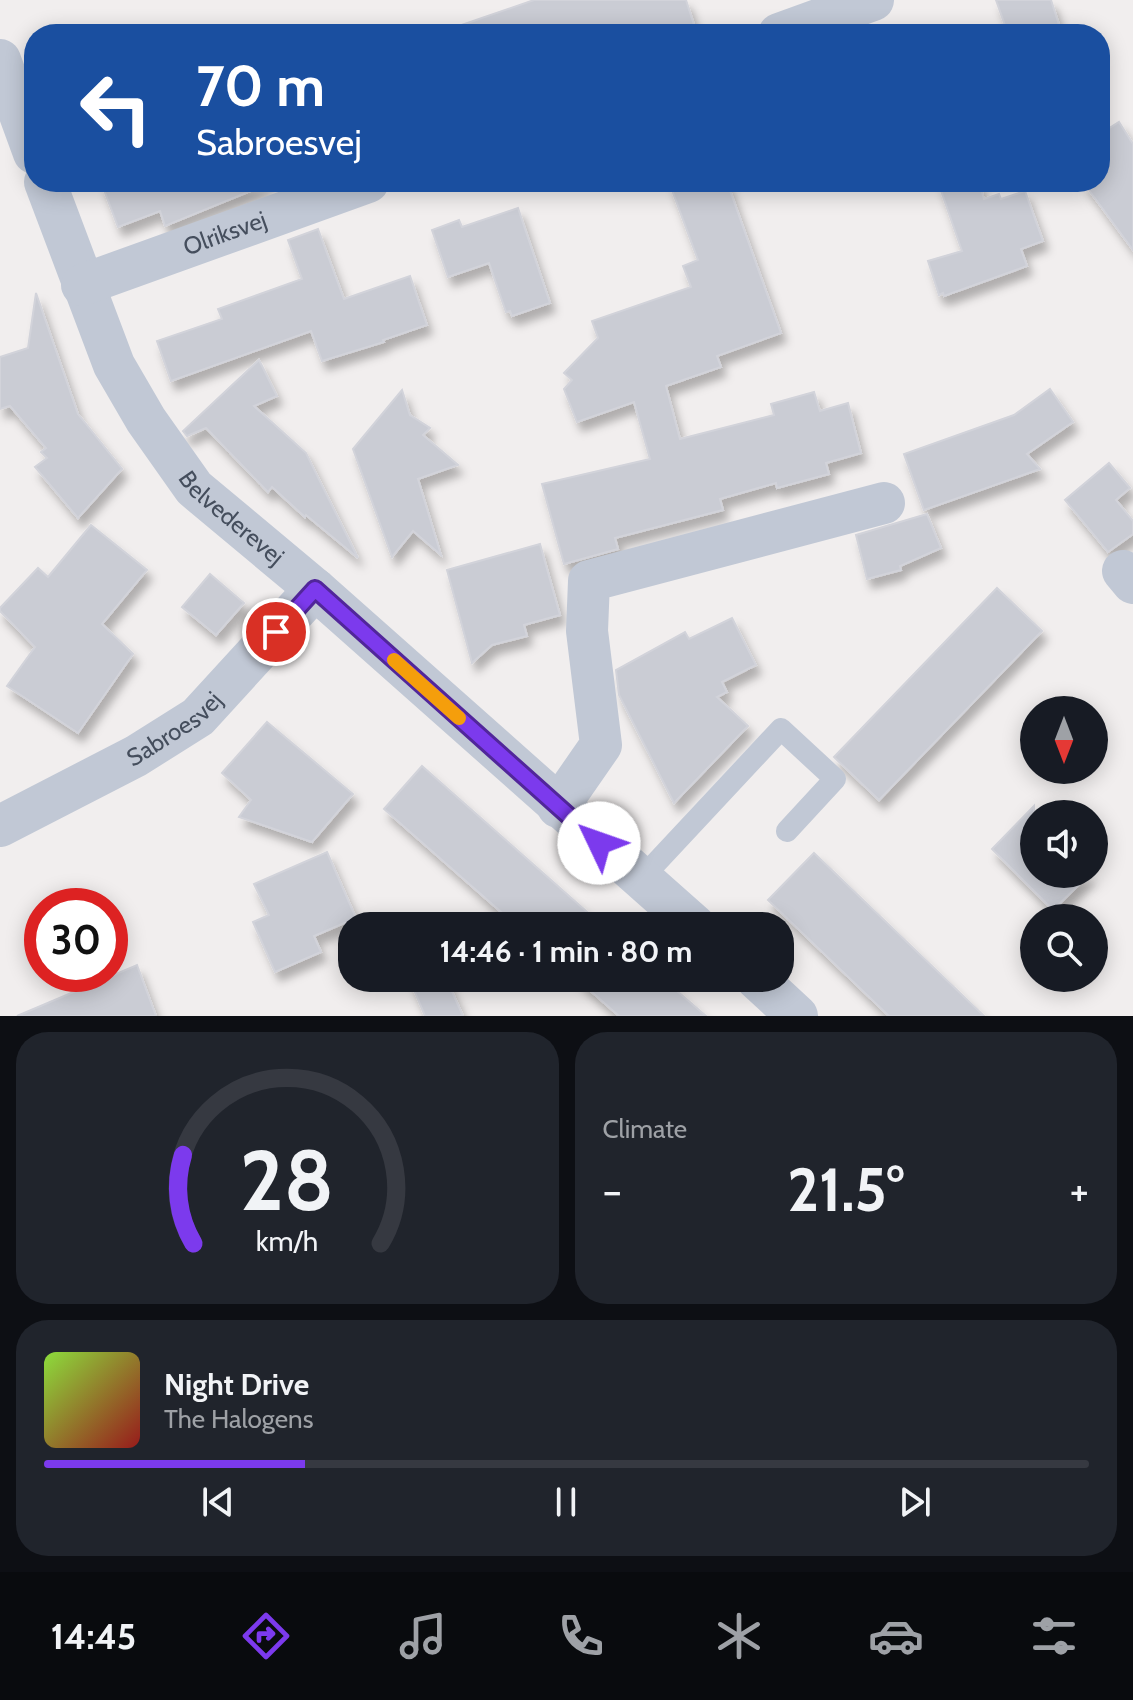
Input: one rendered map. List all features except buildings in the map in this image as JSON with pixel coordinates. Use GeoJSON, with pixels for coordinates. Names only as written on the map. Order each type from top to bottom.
{"type":"FeatureCollection","features":[{"type":"Feature","properties":{"kind":"street"},"geometry":{"type":"LineString","coordinates":[[807,24],[873,0]]}},
{"type":"Feature","properties":{"kind":"street"},"geometry":{"type":"LineString","coordinates":[[0,60],[24,126]]}},
{"type":"Feature","properties":{"kind":"street","name":"Belvederevej"},"geometry":{"type":"LineString","coordinates":[[49,192],[114,365],[146,420],[194,488],[315,589],[678,912]]}},
{"type":"Feature","properties":{"kind":"street","name":"Olriksvej"},"geometry":{"type":"LineString","coordinates":[[82,285],[340,192]]}},
{"type":"Feature","properties":{"kind":"street"},"geometry":{"type":"LineString","coordinates":[[558,807],[601,745],[587,631],[589,581],[884,503]]}},
{"type":"Feature","properties":{"kind":"street","name":"Sabroesvej"},"geometry":{"type":"LineString","coordinates":[[0,826],[136,756],[198,717],[315,589]]}},
{"type":"Feature","properties":{"kind":"street"},"geometry":{"type":"LineString","coordinates":[[771,992],[797,1016]]}},
{"type":"Feature","properties":{"kind":"lane"},"geometry":{"type":"LineString","coordinates":[[640,880],[781,729],[835,779],[787,831]]}},
{"type":"Feature","properties":{"kind":"slow traffic"},"geometry":{"type":"LineString","coordinates":[[394,660],[459,718]]}},
{"type":"Feature","properties":{"kind":"route"},"geometry":{"type":"LineString","coordinates":[[276,632],[315,589],[599,843]]}}]}
